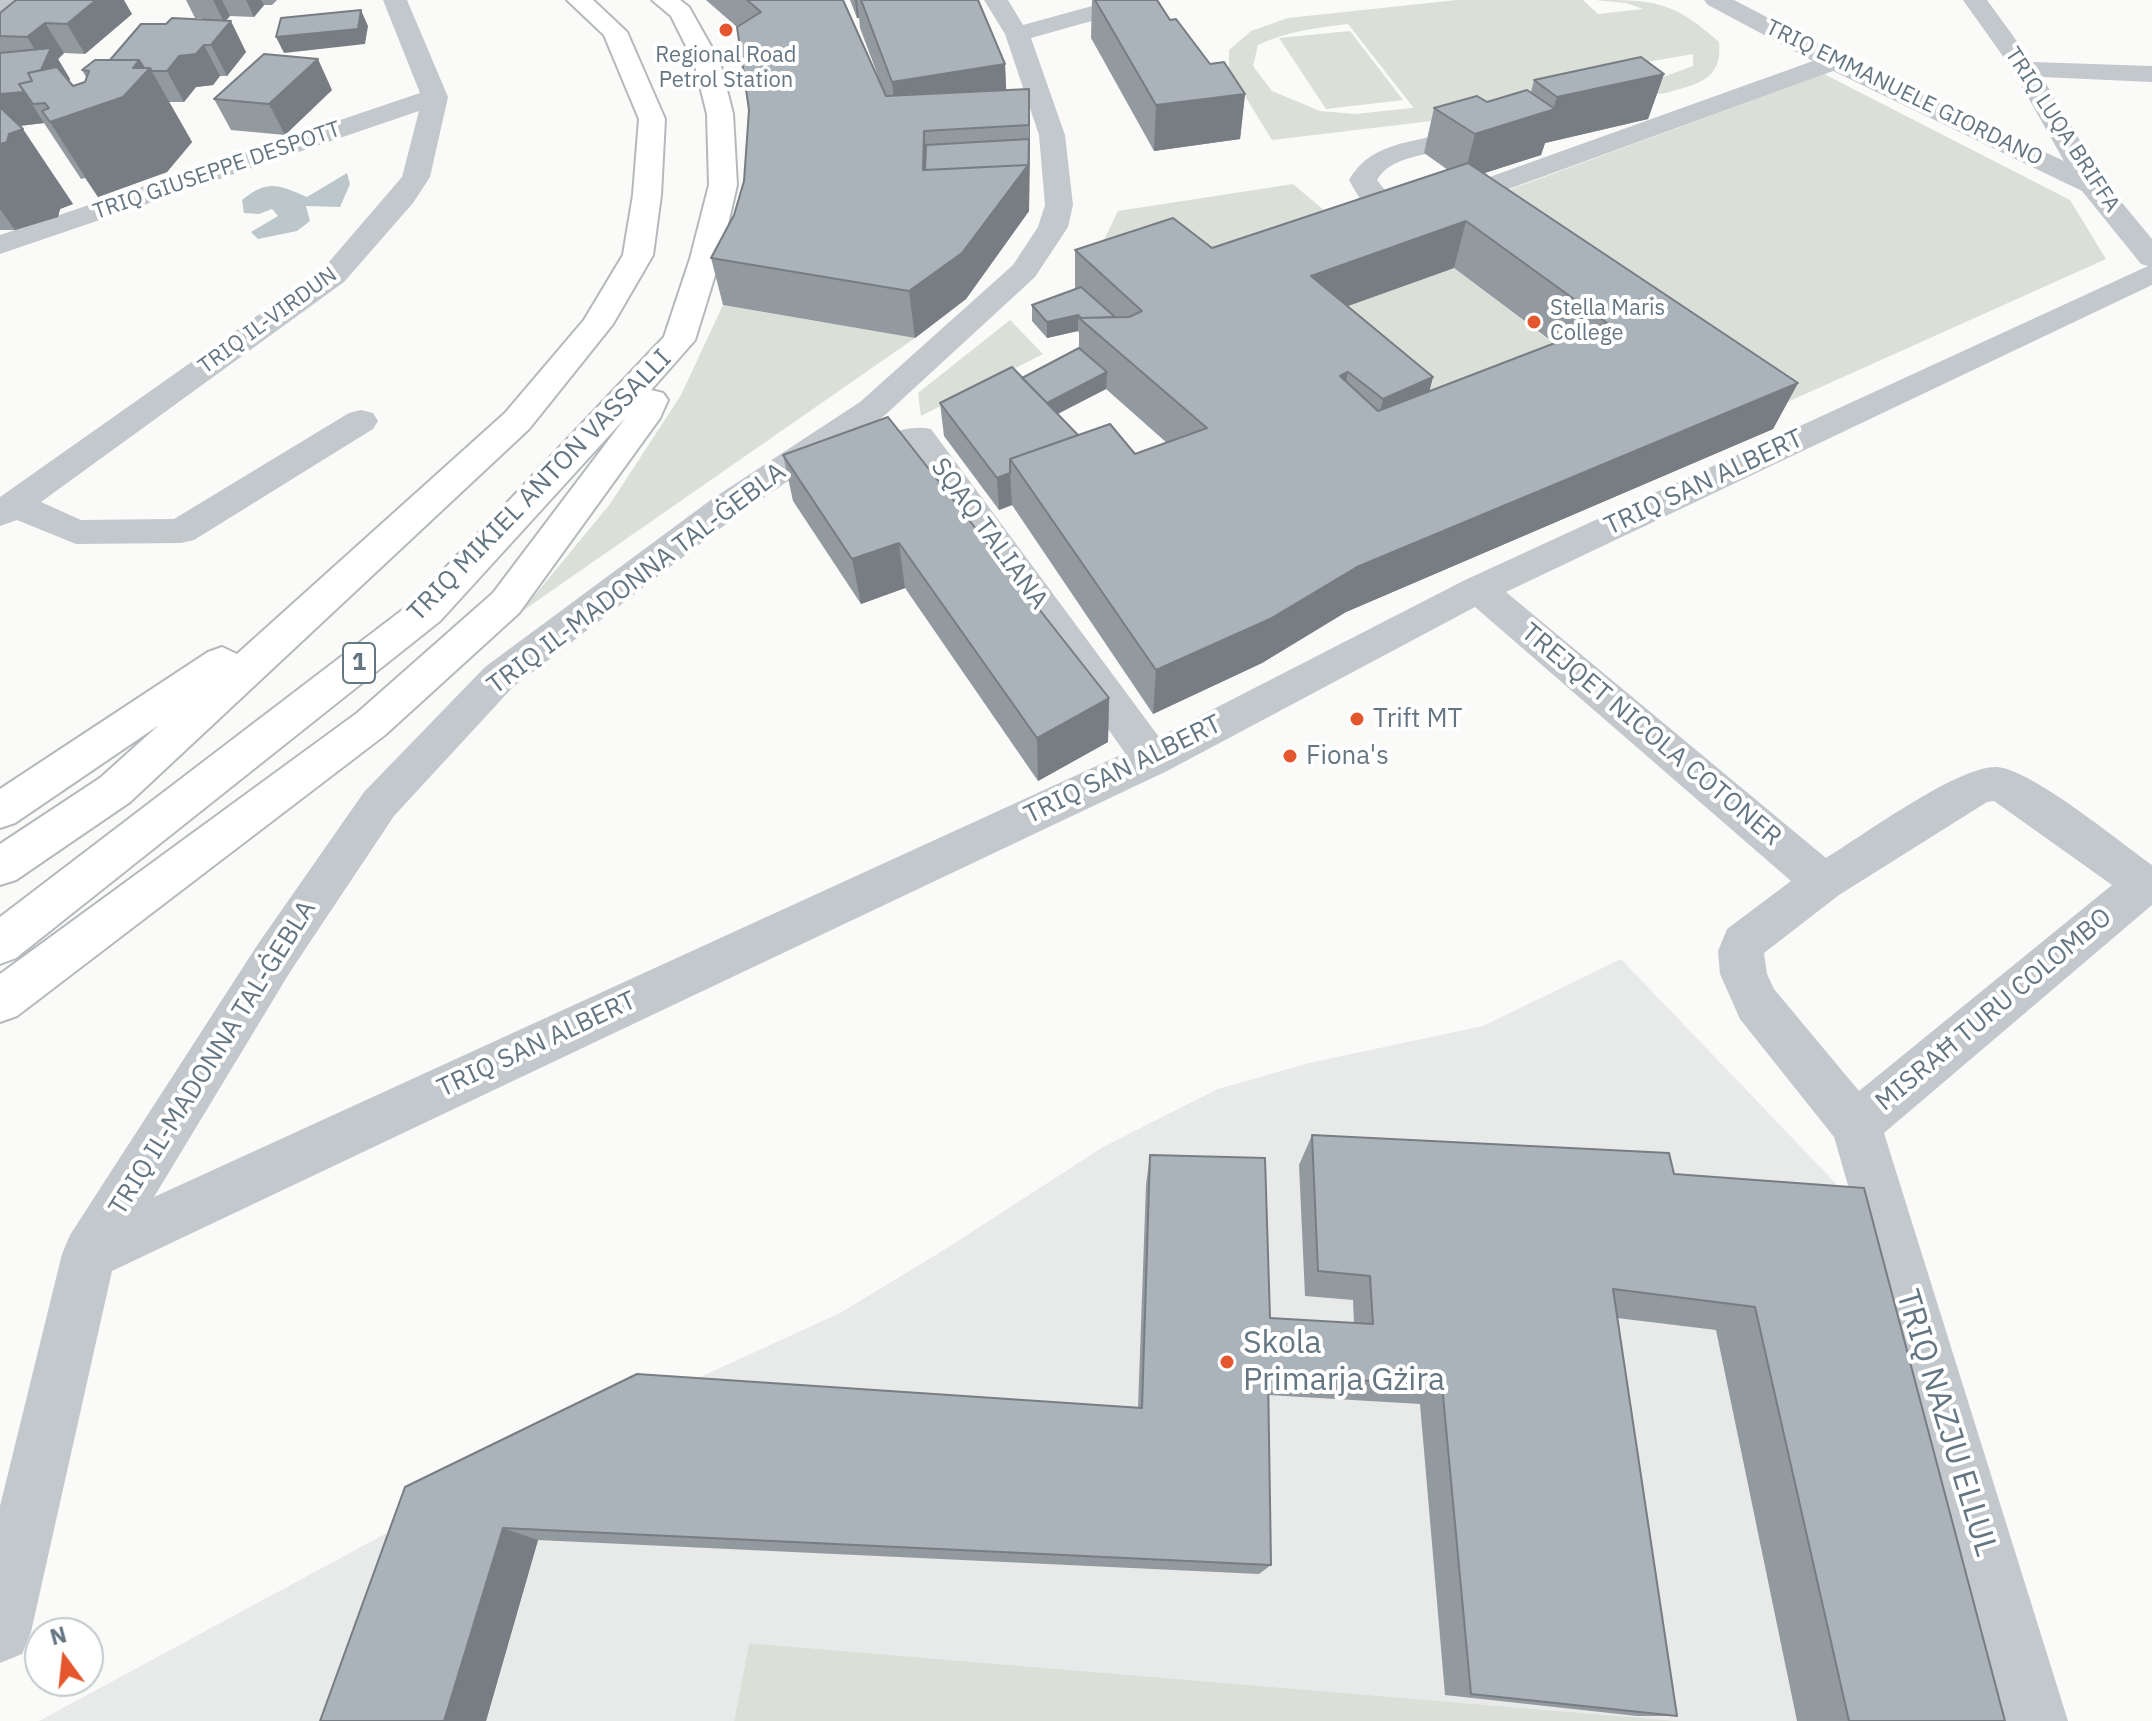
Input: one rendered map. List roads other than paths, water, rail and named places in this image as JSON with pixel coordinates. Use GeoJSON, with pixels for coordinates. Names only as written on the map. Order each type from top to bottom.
{"type":"FeatureCollection","features":[{"type":"Feature","properties":{"kind":"highway"},"geometry":{"type":"LineString","coordinates":[[0,867],[115,790],[517,421],[597,324],[638,255],[647,195],[652,119],[615,32],[579,0]]}},
{"type":"Feature","properties":{"kind":"highway","name":"TRIQ MIKIEL ANTON VASSALLI"},"geometry":{"type":"LineString","coordinates":[[0,944],[427,611],[679,340],[705,259],[723,185],[720,114],[707,62],[681,12],[664,0]]}},
{"type":"Feature","properties":{"kind":"highway"},"geometry":{"type":"LineString","coordinates":[[0,1001],[371,724],[506,603],[643,418],[679,340]]}},
{"type":"Feature","properties":{"kind":"highway"},"geometry":{"type":"LineString","coordinates":[[0,811],[336,585]]}},
{"type":"Feature","properties":{"kind":"street"},"geometry":{"type":"LineString","coordinates":[[0,7],[31,0]]}},
{"type":"Feature","properties":{"kind":"street","name":"TRIQ IL-MADONNA TAL-ĠEBLA"},"geometry":{"type":"LineString","coordinates":[[0,1632],[89,1254],[274,958],[379,804],[499,677],[725,507],[872,409],[1024,271],[1053,227],[1059,205],[1052,135],[1017,34],[996,0]]}},
{"type":"Feature","properties":{"kind":"street"},"geometry":{"type":"LineString","coordinates":[[1017,34],[1141,0]]}},
{"type":"Feature","properties":{"kind":"street","name":"TRIQ EMMANUELE GIORDANO"},"geometry":{"type":"LineString","coordinates":[[1716,0],[1834,62],[2092,185]]}},
{"type":"Feature","properties":{"kind":"street","name":"TRIQ LUQA BRIFFA"},"geometry":{"type":"LineString","coordinates":[[1975,0],[2024,69],[2092,185],[2152,258]]}},
{"type":"Feature","properties":{"kind":"street"},"geometry":{"type":"LineString","coordinates":[[403,5],[435,97]]}},
{"type":"Feature","properties":{"kind":"street"},"geometry":{"type":"LineString","coordinates":[[1365,231],[1834,62]]}},
{"type":"Feature","properties":{"kind":"street"},"geometry":{"type":"LineString","coordinates":[[2024,69],[2152,74]]}},
{"type":"Feature","properties":{"kind":"street","name":"TRIQ GIUSEPPE DESPOTT"},"geometry":{"type":"LineString","coordinates":[[0,245],[435,97]]}},
{"type":"Feature","properties":{"kind":"street","name":"TRIQ IL-VIRDUN"},"geometry":{"type":"LineString","coordinates":[[7,509],[333,276],[377,229],[416,177],[435,97]]}},
{"type":"Feature","properties":{"kind":"street"},"geometry":{"type":"LineString","coordinates":[[1395,220],[1371,194],[1363,180],[1367,169],[1378,161],[1439,143]]}},
{"type":"Feature","properties":{"kind":"street","name":"TRIQ SAN ALBERT"},"geometry":{"type":"LineString","coordinates":[[89,1254],[1152,759],[1478,589],[2152,274]]}},
{"type":"Feature","properties":{"kind":"street"},"geometry":{"type":"LineString","coordinates":[[7,509],[76,532],[181,531],[361,421]]}},
{"type":"Feature","properties":{"kind":"street","name":"SQAQ TALIANA"},"geometry":{"type":"LineString","coordinates":[[725,507],[919,437],[1152,759]]}},
{"type":"Feature","properties":{"kind":"street","name":"TREJQET NICOLA COTONER"},"geometry":{"type":"LineString","coordinates":[[1478,589],[1823,882]]}},
{"type":"Feature","properties":{"kind":"street","name":"MISRAĦ TURU COLOMBO"},"geometry":{"type":"LineString","coordinates":[[1999,784],[2020,795],[2148,884],[1856,1125],[1757,1004],[1748,989],[1739,957],[1743,943],[1823,882],[1979,786],[1999,784]]}},
{"type":"Feature","properties":{"kind":"street","name":"TRIQ NAZJU ELLUL"},"geometry":{"type":"LineString","coordinates":[[1856,1125],[2036,1721]]}},
{"type":"Feature","properties":{"kind":"place","name":"Regional Road Petrol Station"},"geometry":{"type":"Point","coordinates":[726,30]}},
{"type":"Feature","properties":{"kind":"place","name":"Stella Maris College"},"geometry":{"type":"Point","coordinates":[1534,322]}},
{"type":"Feature","properties":{"kind":"place","name":"Trift MT"},"geometry":{"type":"Point","coordinates":[1357,719]}},
{"type":"Feature","properties":{"kind":"place","name":"Fiona's"},"geometry":{"type":"Point","coordinates":[1290,756]}},
{"type":"Feature","properties":{"kind":"place","name":"Skola Primarja Gżira"},"geometry":{"type":"Point","coordinates":[1227,1362]}}]}
